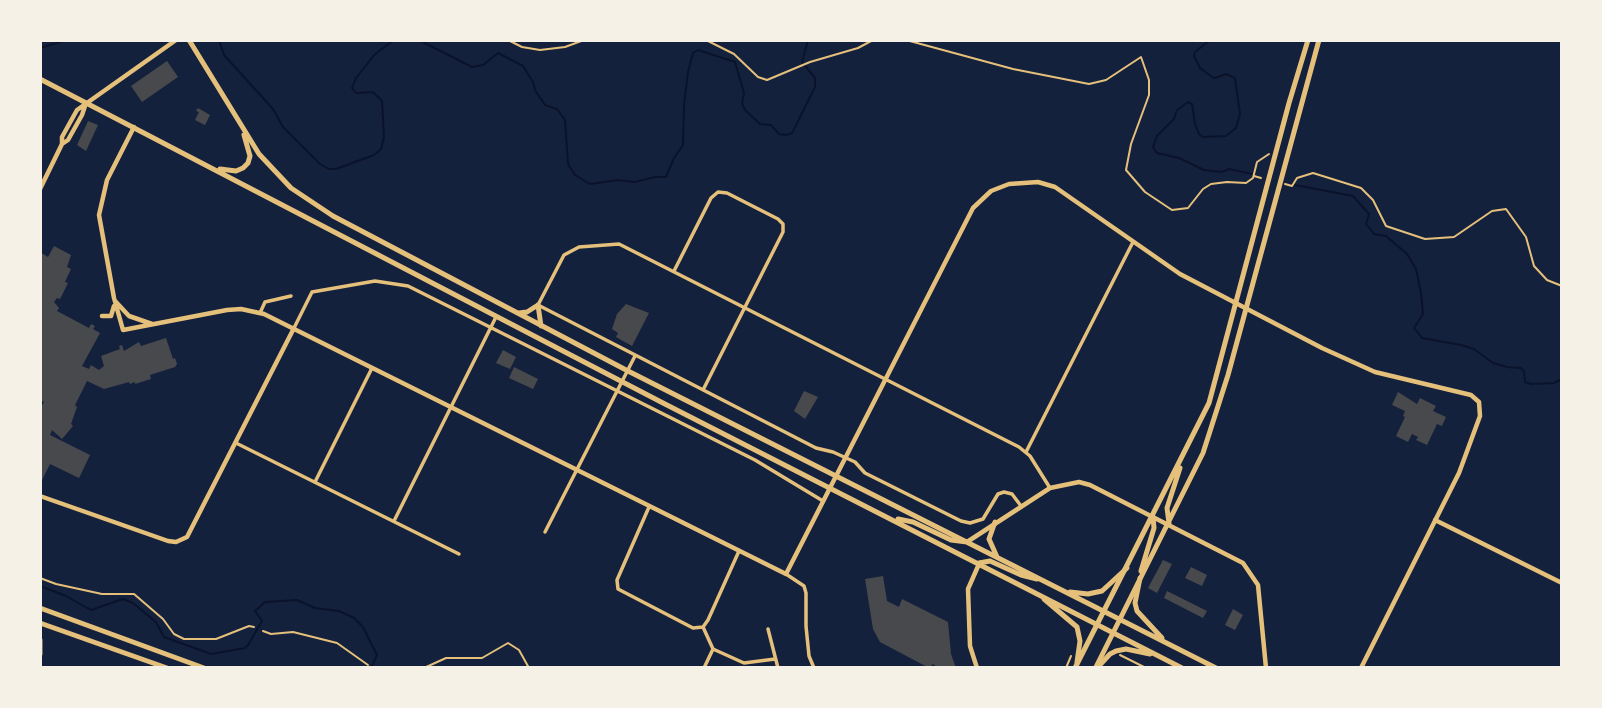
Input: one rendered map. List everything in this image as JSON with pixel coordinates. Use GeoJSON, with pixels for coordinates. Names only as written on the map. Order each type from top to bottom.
{"type":"FeatureCollection","features":[{"type":"Feature","properties":{"kind":"main road"},"geometry":{"type":"LineString","coordinates":[[189,40],[259,154],[291,188],[308,200],[398,252],[516,314],[1216,668]]}},
{"type":"Feature","properties":{"kind":"main road"},"geometry":{"type":"LineString","coordinates":[[1076,666],[1209,403],[1308,40]]}},
{"type":"Feature","properties":{"kind":"main road"},"geometry":{"type":"LineString","coordinates":[[1096,668],[1203,453],[1246,309],[1319,40]]}},
{"type":"Feature","properties":{"kind":"main road"},"geometry":{"type":"LineString","coordinates":[[40,79],[622,382],[1182,668]]}},
{"type":"Feature","properties":{"kind":"main road"},"geometry":{"type":"LineString","coordinates":[[214,168],[236,171],[248,163],[250,151],[240,126]]}},
{"type":"Feature","properties":{"kind":"main road"},"geometry":{"type":"LineString","coordinates":[[516,314],[527,312],[538,305],[541,326]]}},
{"type":"Feature","properties":{"kind":"main road"},"geometry":{"type":"LineString","coordinates":[[1169,523],[1167,508],[1181,462]]}},
{"type":"Feature","properties":{"kind":"main road"},"geometry":{"type":"LineString","coordinates":[[1153,516],[1154,528],[1135,603],[1137,611],[1167,643]]}},
{"type":"Feature","properties":{"kind":"main road"},"geometry":{"type":"LineString","coordinates":[[891,518],[912,522],[951,540],[967,542]]}},
{"type":"Feature","properties":{"kind":"main road"},"geometry":{"type":"LineString","coordinates":[[995,522],[989,539],[997,556]]}},
{"type":"Feature","properties":{"kind":"main road"},"geometry":{"type":"LineString","coordinates":[[979,563],[990,561],[1021,575],[1040,578]]}},
{"type":"Feature","properties":{"kind":"main road"},"geometry":{"type":"LineString","coordinates":[[1067,592],[1098,593],[1127,568]]}},
{"type":"Feature","properties":{"kind":"main road"},"geometry":{"type":"LineString","coordinates":[[1037,593],[1077,627],[1080,641],[1076,666]]}},
{"type":"Feature","properties":{"kind":"main road"},"geometry":{"type":"LineString","coordinates":[[40,608],[204,668]]}},
{"type":"Feature","properties":{"kind":"main road"},"geometry":{"type":"LineString","coordinates":[[40,623],[167,668]]}},
{"type":"Feature","properties":{"kind":"main road"},"geometry":{"type":"LineString","coordinates":[[40,640],[40,654]]}},
{"type":"Feature","properties":{"kind":"main road"},"geometry":{"type":"LineString","coordinates":[[1096,668],[1110,654],[1121,649],[1158,655]]}},
{"type":"Feature","properties":{"kind":"street"},"geometry":{"type":"LineString","coordinates":[[40,189],[73,115],[86,102],[176,40]]}},
{"type":"Feature","properties":{"kind":"street"},"geometry":{"type":"LineString","coordinates":[[134,127],[107,180],[100,205],[100,232],[123,330],[227,310],[260,313],[294,328],[804,586],[806,626],[814,668]]}},
{"type":"Feature","properties":{"kind":"street"},"geometry":{"type":"LineString","coordinates":[[786,575],[973,208],[998,188],[1030,181],[1062,190],[1180,274],[1366,369],[1400,380],[1471,395],[1479,402],[1481,411],[1469,448],[1361,668]]}},
{"type":"Feature","properties":{"kind":"street"},"geometry":{"type":"LineString","coordinates":[[674,271],[712,198],[718,192],[727,193],[783,224],[783,232],[703,390]]}},
{"type":"Feature","properties":{"kind":"street"},"geometry":{"type":"LineString","coordinates":[[1026,452],[1133,242]]}},
{"type":"Feature","properties":{"kind":"street"},"geometry":{"type":"LineString","coordinates":[[1021,506],[1012,494],[1004,492],[998,494],[983,519],[965,523],[865,472],[857,463],[816,448],[538,305],[564,255],[579,247],[617,244],[1026,452],[1049,488]]}},
{"type":"Feature","properties":{"kind":"street"},"geometry":{"type":"LineString","coordinates":[[40,496],[169,541],[183,540],[189,534],[312,292],[375,281],[397,283],[412,288],[755,460],[823,501]]}},
{"type":"Feature","properties":{"kind":"street"},"geometry":{"type":"LineString","coordinates":[[260,313],[265,302],[292,296]]}},
{"type":"Feature","properties":{"kind":"street"},"geometry":{"type":"LineString","coordinates":[[102,316],[112,314],[114,298]]}},
{"type":"Feature","properties":{"kind":"street"},"geometry":{"type":"LineString","coordinates":[[114,298],[129,316],[155,324]]}},
{"type":"Feature","properties":{"kind":"street"},"geometry":{"type":"LineString","coordinates":[[394,521],[496,316]]}},
{"type":"Feature","properties":{"kind":"street"},"geometry":{"type":"LineString","coordinates":[[545,533],[635,356]]}},
{"type":"Feature","properties":{"kind":"street"},"geometry":{"type":"LineString","coordinates":[[315,482],[372,368]]}},
{"type":"Feature","properties":{"kind":"street"},"geometry":{"type":"LineString","coordinates":[[236,443],[459,554]]}},
{"type":"Feature","properties":{"kind":"street"},"geometry":{"type":"LineString","coordinates":[[967,542],[1049,488],[1079,482],[1090,485],[1243,563],[1258,585],[1264,666]]}},
{"type":"Feature","properties":{"kind":"street"},"geometry":{"type":"LineString","coordinates":[[649,507],[617,582],[618,589],[623,594],[693,628],[703,627],[739,551]]}},
{"type":"Feature","properties":{"kind":"street"},"geometry":{"type":"LineString","coordinates":[[1435,520],[1562,583]]}},
{"type":"Feature","properties":{"kind":"street"},"geometry":{"type":"LineString","coordinates":[[977,668],[970,646],[968,589],[979,563]]}},
{"type":"Feature","properties":{"kind":"street"},"geometry":{"type":"LineString","coordinates":[[703,627],[713,649],[744,663],[775,659]]}},
{"type":"Feature","properties":{"kind":"street"},"geometry":{"type":"LineString","coordinates":[[768,629],[778,668]]}},
{"type":"Feature","properties":{"kind":"street"},"geometry":{"type":"LineString","coordinates":[[704,668],[713,649]]}},
{"type":"Feature","properties":{"kind":"path"},"geometry":{"type":"LineString","coordinates":[[508,40],[522,47],[540,50],[565,47],[584,40]]}},
{"type":"Feature","properties":{"kind":"path"},"geometry":{"type":"LineString","coordinates":[[706,40],[734,54],[763,80],[770,80],[810,62],[858,48],[873,40]]}},
{"type":"Feature","properties":{"kind":"path"},"geometry":{"type":"LineString","coordinates":[[906,40],[1013,69],[1089,84],[1106,80],[1141,57],[1148,75],[1149,95],[1131,144],[1126,170],[1137,185],[1162,205],[1178,211],[1191,206],[1206,186],[1227,182],[1246,183],[1253,176],[1257,162],[1270,153]]}},
{"type":"Feature","properties":{"kind":"path"},"geometry":{"type":"LineString","coordinates":[[1284,184],[1292,186],[1297,178],[1312,173],[1355,186],[1369,194],[1383,223],[1389,228],[1425,239],[1458,236],[1492,211],[1506,209],[1526,237],[1534,266],[1546,280],[1562,286]]}},
{"type":"Feature","properties":{"kind":"path"},"geometry":{"type":"LineString","coordinates":[[1253,176],[1261,178]]}},
{"type":"Feature","properties":{"kind":"path"},"geometry":{"type":"LineString","coordinates":[[40,578],[62,586],[102,594],[134,594],[163,618],[176,635],[184,639],[216,639],[249,626],[254,627]]}},
{"type":"Feature","properties":{"kind":"path"},"geometry":{"type":"LineString","coordinates":[[263,631],[271,634],[293,632],[337,643],[368,665]]}},
{"type":"Feature","properties":{"kind":"path"},"geometry":{"type":"LineString","coordinates":[[424,668],[443,658],[482,657],[508,643],[519,650],[529,668]]}},
{"type":"Feature","properties":{"kind":"path"},"geometry":{"type":"LineString","coordinates":[[1117,654],[1146,668]]}},
{"type":"Feature","properties":{"kind":"building"},"geometry":{"type":"Polygon","coordinates":[[[167,61],[178,77],[142,102],[131,86],[167,61]]]}},
{"type":"Feature","properties":{"kind":"building"},"geometry":{"type":"Polygon","coordinates":[[[198,108],[210,115],[205,125],[195,120],[198,108]]]}},
{"type":"Feature","properties":{"kind":"building"},"geometry":{"type":"Polygon","coordinates":[[[88,121],[98,125],[86,151],[77,145],[88,121]]]}},
{"type":"Feature","properties":{"kind":"building"},"geometry":{"type":"Polygon","coordinates":[[[54,246],[71,255],[67,267],[71,269],[65,282],[68,283],[60,299],[57,298],[54,302],[59,308],[57,311],[89,328],[91,324],[95,326],[93,329],[100,333],[82,366],[89,369],[91,365],[99,370],[104,366],[101,356],[120,349],[119,346],[122,345],[124,351],[139,342],[141,346],[166,338],[177,364],[150,375],[151,379],[135,384],[129,382],[104,389],[87,381],[75,405],[77,407],[71,424],[73,426],[62,439],[52,430],[50,435],[90,455],[79,478],[50,464],[40,484],[40,409],[44,402],[40,400],[40,252],[48,257],[54,246]]]}},
{"type":"Feature","properties":{"kind":"building"},"geometry":{"type":"Polygon","coordinates":[[[626,304],[649,313],[632,346],[616,337],[618,333],[612,329],[617,314],[626,304]]]}},
{"type":"Feature","properties":{"kind":"building"},"geometry":{"type":"Polygon","coordinates":[[[503,350],[516,357],[510,369],[496,363],[503,350]]]}},
{"type":"Feature","properties":{"kind":"building"},"geometry":{"type":"Polygon","coordinates":[[[514,367],[538,379],[533,389],[509,378],[514,367]]]}},
{"type":"Feature","properties":{"kind":"building"},"geometry":{"type":"Polygon","coordinates":[[[804,391],[818,397],[805,419],[794,411],[804,391]]]}},
{"type":"Feature","properties":{"kind":"building"},"geometry":{"type":"Polygon","coordinates":[[[1398,392],[1417,404],[1420,398],[1436,406],[1433,411],[1446,417],[1442,426],[1437,424],[1427,445],[1416,440],[1418,437],[1412,434],[1408,442],[1396,436],[1405,417],[1405,411],[1392,405],[1398,392]]]}},
{"type":"Feature","properties":{"kind":"building"},"geometry":{"type":"Polygon","coordinates":[[[1163,560],[1172,564],[1157,593],[1148,588],[1163,560]]]}},
{"type":"Feature","properties":{"kind":"building"},"geometry":{"type":"Polygon","coordinates":[[[1191,567],[1207,575],[1202,586],[1185,578],[1191,567]]]}},
{"type":"Feature","properties":{"kind":"building"},"geometry":{"type":"Polygon","coordinates":[[[883,576],[887,601],[899,607],[902,599],[948,622],[951,654],[956,668],[938,668],[933,664],[929,668],[880,642],[873,629],[865,579],[883,576]]]}},
{"type":"Feature","properties":{"kind":"building"},"geometry":{"type":"Polygon","coordinates":[[[1167,591],[1207,611],[1203,618],[1164,598],[1167,591]]]}},
{"type":"Feature","properties":{"kind":"building"},"geometry":{"type":"Polygon","coordinates":[[[1233,609],[1243,615],[1235,630],[1225,625],[1233,609]]]}},
{"type":"Feature","properties":{"kind":"waterway"},"geometry":{"type":"LineString","coordinates":[[40,48],[67,40]]}},
{"type":"Feature","properties":{"kind":"waterway"},"geometry":{"type":"LineString","coordinates":[[219,40],[224,55],[273,109],[283,127],[320,164],[329,169],[374,155],[381,149],[384,137],[382,101],[373,92],[356,93],[352,88],[356,78],[375,54],[394,40]]}},
{"type":"Feature","properties":{"kind":"waterway"},"geometry":{"type":"LineString","coordinates":[[419,40],[472,67],[483,65],[498,53],[523,66],[545,105],[557,109],[565,120],[568,164],[575,175],[590,184],[618,180],[635,182],[666,177],[683,145],[688,72],[693,53],[698,50],[735,62],[744,93],[742,103],[745,110],[760,124],[771,125],[779,134],[792,133],[815,87],[815,78],[802,62],[808,40]]}},
{"type":"Feature","properties":{"kind":"waterway"},"geometry":{"type":"LineString","coordinates":[[1210,40],[1195,52],[1194,56],[1200,68],[1212,77],[1226,74],[1235,78],[1240,114],[1236,128],[1226,136],[1203,137],[1195,124],[1192,104],[1188,102],[1177,110],[1174,119],[1157,136],[1153,147],[1157,153],[1179,158],[1204,170],[1222,172],[1229,169],[1252,174]]}},
{"type":"Feature","properties":{"kind":"waterway"},"geometry":{"type":"LineString","coordinates":[[1295,185],[1353,196],[1369,214],[1366,224],[1374,234],[1386,236],[1407,254],[1416,269],[1421,293],[1423,314],[1414,328],[1422,338],[1461,345],[1474,349],[1493,363],[1521,368],[1525,382],[1531,384],[1554,383],[1562,379]]}},
{"type":"Feature","properties":{"kind":"waterway"},"geometry":{"type":"LineString","coordinates":[[40,586],[91,610],[123,599],[133,603],[156,622],[164,637],[211,654],[245,648],[262,621],[255,611],[265,602],[297,600],[315,608],[339,611],[354,618],[363,627],[377,655],[371,668]]}}]}
